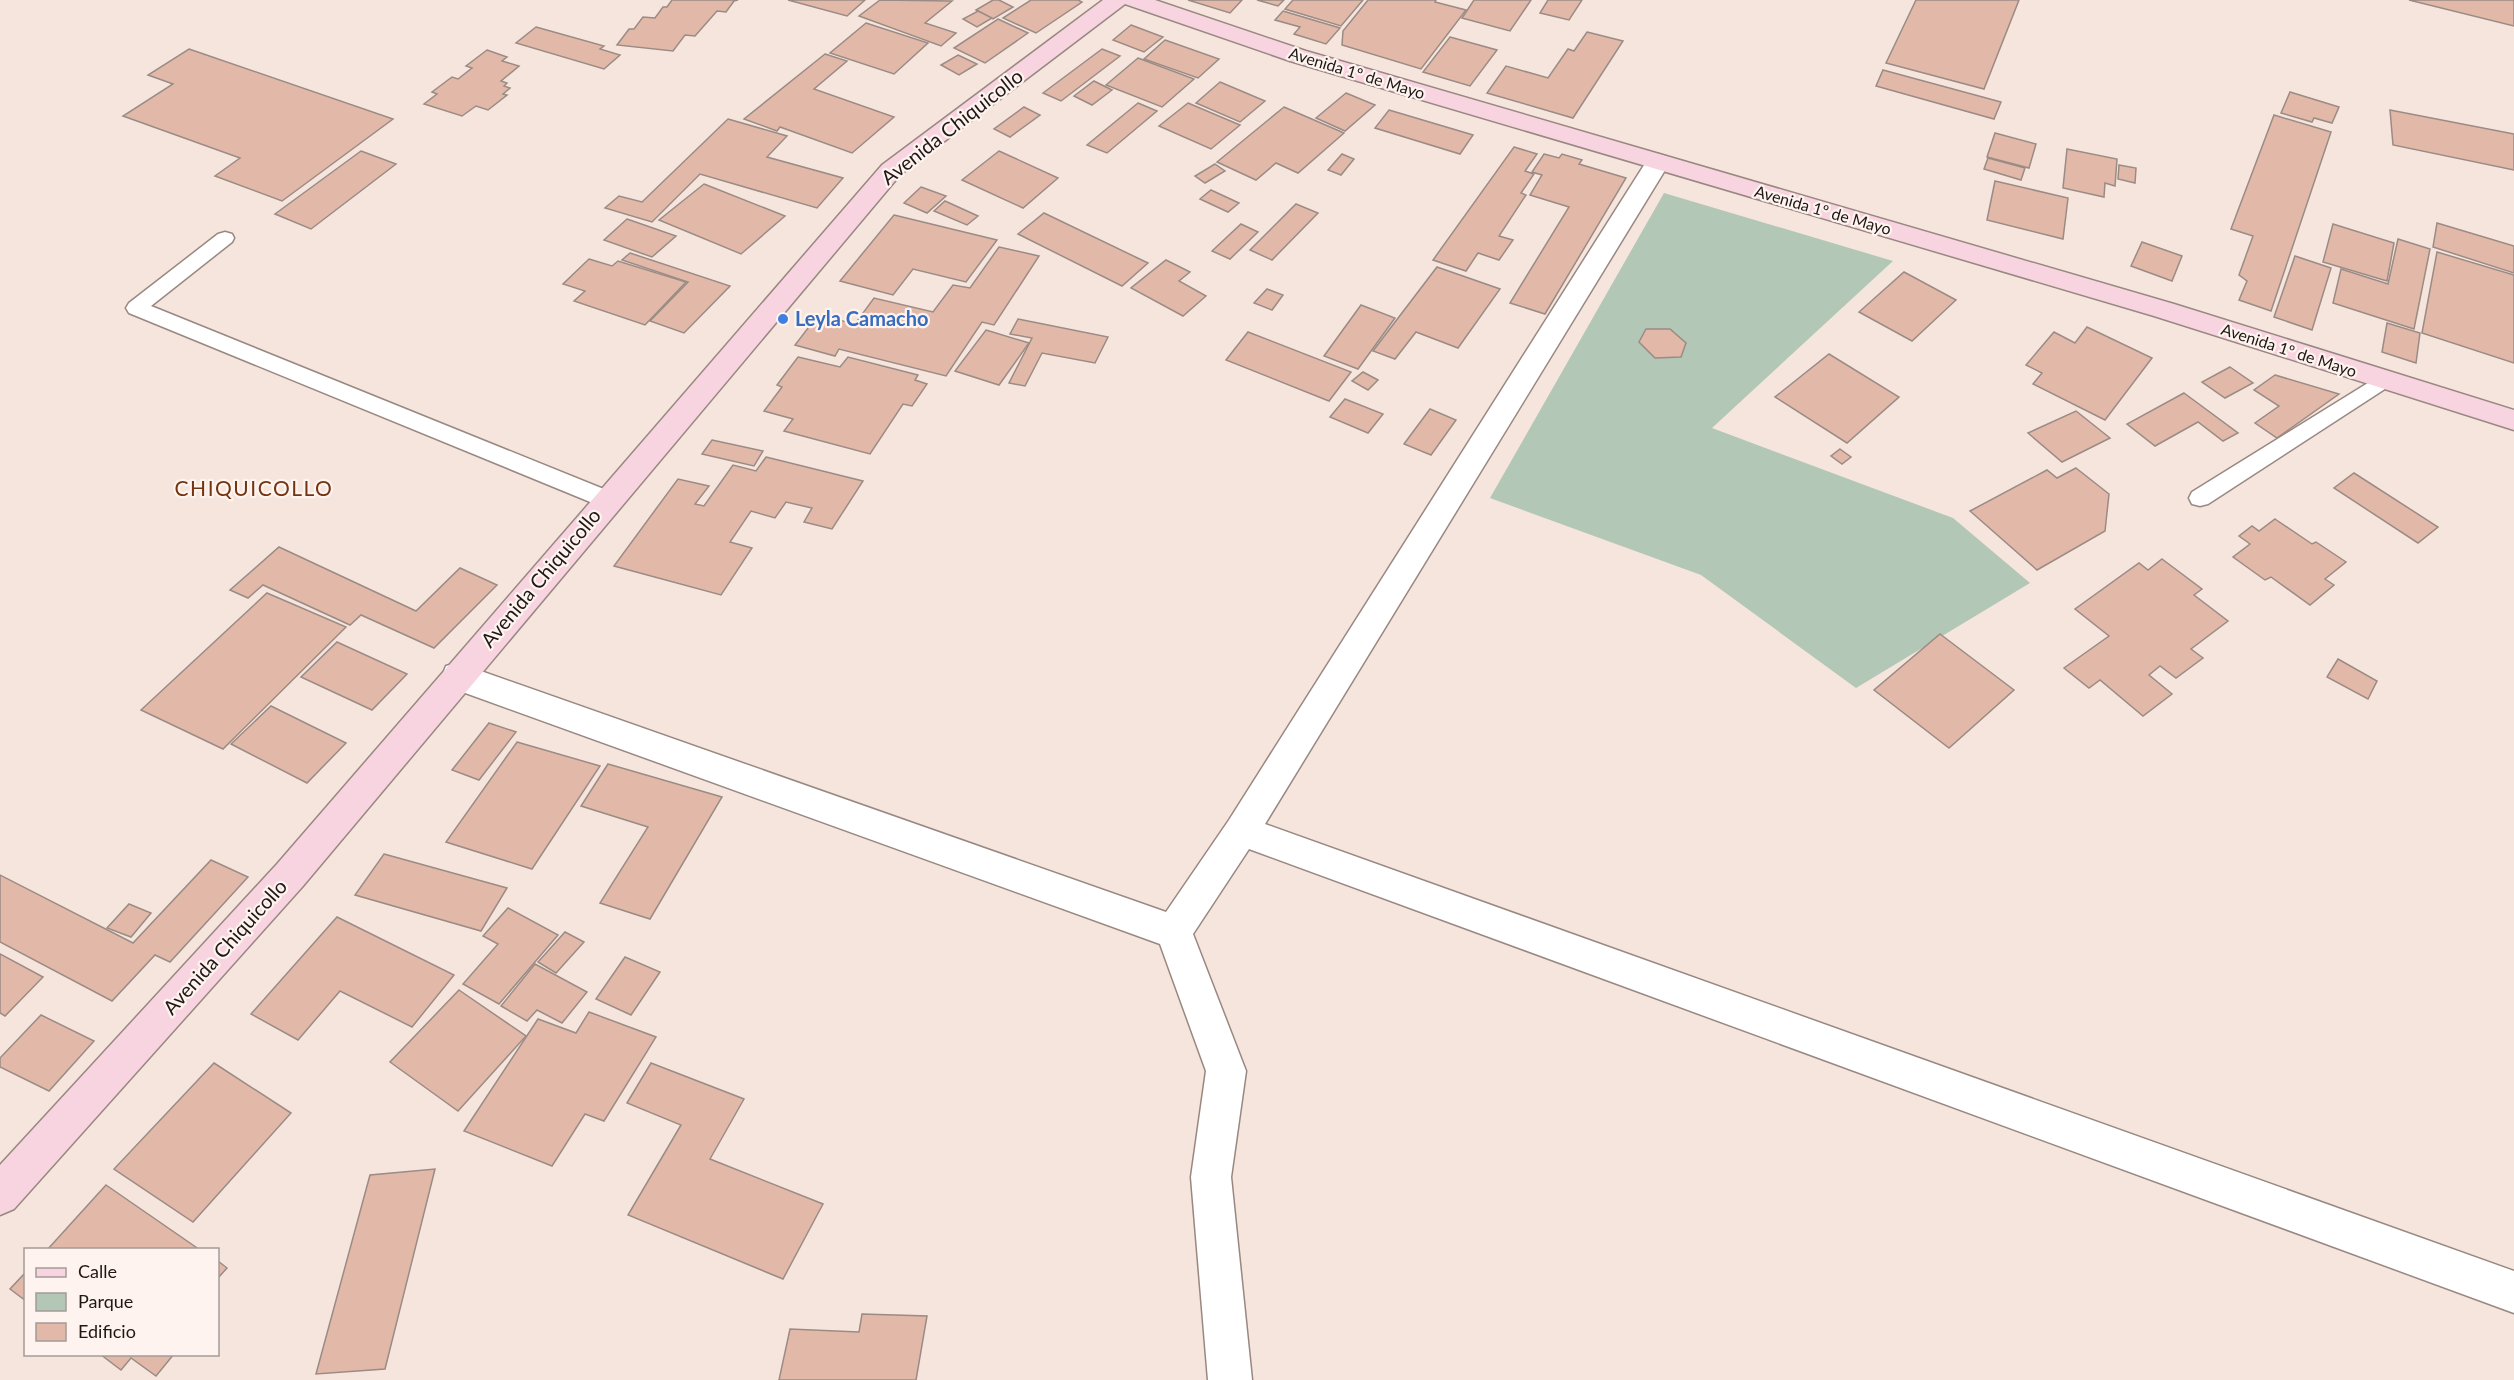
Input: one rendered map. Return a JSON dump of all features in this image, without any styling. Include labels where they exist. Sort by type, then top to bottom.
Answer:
[{"type":"main road","name":"Avenida Chiquicollo","points":[[0,1195],[290,875],[891,170],[1117,0]]},
{"type":"main road","name":"Avenida 1º de Mayo","points":[[1133,0],[1298,56],[2152,307],[2514,420]]},
{"type":"street","points":[[1174,932],[1241,831],[1658,162]]},
{"type":"street","points":[[458,676],[1174,932],[1226,1071],[1211,1177],[1230,1380]]},
{"type":"street","points":[[1241,831],[2514,1292]]},
{"type":"lane","points":[[225,238],[136,308],[608,500]]},
{"type":"lane","points":[[2200,498],[2384,380]]},
{"type":"green space","points":[[1664,193],[1893,261],[1712,428],[1953,518],[2030,583],[1856,688],[1701,575],[1490,498]]},
{"type":"building","points":[[672,0],[738,0],[734,1],[726,12],[717,11],[695,36],[685,35],[673,51],[617,45],[629,29],[634,29],[643,17],[655,18]]},
{"type":"building","points":[[788,0],[865,0],[847,16]]},
{"type":"building","points":[[880,0],[952,1],[925,23],[956,33],[941,46],[859,16]]},
{"type":"building","points":[[993,0],[999,0],[1013,7],[993,19],[976,10]]},
{"type":"building","points":[[1031,0],[1078,0],[1082,2],[1036,33],[1003,18]]},
{"type":"building","points":[[1188,0],[1242,0],[1230,13]]},
{"type":"building","points":[[1257,0],[1284,0],[1278,6]]},
{"type":"building","points":[[1293,0],[1363,0],[1341,26],[1285,9]]},
{"type":"building","points":[[1368,0],[1436,0],[1435,2],[1466,10],[1421,69],[1342,45],[1343,31]]},
{"type":"building","points":[[1474,0],[1531,0],[1510,31],[1462,18]]},
{"type":"building","points":[[1548,0],[1582,0],[1569,20],[1540,13]]},
{"type":"building","points":[[1916,0],[2019,0],[1984,89],[1886,63]]},
{"type":"building","points":[[2409,0],[2514,0],[2514,26]]},
{"type":"building","points":[[978,11],[992,18],[977,27],[963,19]]},
{"type":"building","points":[[1283,11],[1340,28],[1326,44],[1294,34],[1300,27],[1275,20]]},
{"type":"building","points":[[998,19],[1028,33],[985,63],[954,48]]},
{"type":"building","points":[[866,23],[928,43],[894,74],[830,53]]},
{"type":"building","points":[[1131,25],[1163,37],[1144,52],[1113,40]]},
{"type":"building","points":[[536,27],[604,46],[600,49],[620,55],[604,69],[516,43]]},
{"type":"building","points":[[1587,32],[1623,41],[1573,118],[1487,93],[1506,66],[1548,78],[1568,49],[1574,51]]},
{"type":"building","points":[[1450,37],[1497,50],[1470,86],[1423,72]]},
{"type":"building","points":[[1165,40],[1219,59],[1198,78],[1144,59]]},
{"type":"building","points":[[189,49],[393,119],[282,201],[215,176],[240,158],[123,116],[173,84],[148,75]]},
{"type":"building","points":[[1102,49],[1120,56],[1061,101],[1043,93]]},
{"type":"building","points":[[487,50],[507,57],[502,61],[519,66],[501,81],[507,83],[504,86],[510,88],[503,94],[507,95],[488,110],[476,106],[462,116],[424,104],[437,94],[432,92],[452,77],[458,79],[472,68],[466,66]]},
{"type":"building","points":[[825,54],[847,61],[814,89],[894,117],[852,153],[780,127],[777,131],[744,119]]},
{"type":"building","points":[[958,55],[977,64],[959,75],[941,65]]},
{"type":"building","points":[[1138,58],[1194,79],[1162,107],[1106,85]]},
{"type":"building","points":[[1883,70],[2001,102],[1994,119],[1876,86]]},
{"type":"building","points":[[1094,81],[1112,90],[1092,105],[1074,96]]},
{"type":"building","points":[[1220,82],[1265,101],[1240,122],[1196,103]]},
{"type":"building","points":[[2290,92],[2339,107],[2332,123],[2314,118],[2312,122],[2281,113]]},
{"type":"building","points":[[1346,93],[1375,105],[1345,131],[1316,118]]},
{"type":"building","points":[[1138,103],[1157,111],[1107,153],[1087,145]]},
{"type":"building","points":[[1188,103],[1240,125],[1211,149],[1159,126]]},
{"type":"building","points":[[1024,107],[1040,115],[1010,137],[994,129]]},
{"type":"building","points":[[1284,107],[1344,133],[1298,173],[1276,163],[1256,180],[1217,162]]},
{"type":"building","points":[[1389,110],[1473,135],[1460,154],[1375,128]]},
{"type":"building","points":[[2390,110],[2514,134],[2514,170],[2393,145]]},
{"type":"building","points":[[2274,115],[2331,132],[2271,311],[2239,300],[2247,281],[2239,275],[2253,236],[2231,229]]},
{"type":"building","points":[[728,119],[787,136],[767,157],[843,178],[817,208],[700,174],[652,222],[605,208],[619,196],[642,202]]},
{"type":"building","points":[[1995,133],[2036,144],[2029,168],[1987,157]]},
{"type":"building","points":[[1514,147],[1537,154],[1525,171],[1534,174],[1521,193],[1526,195],[1499,236],[1513,240],[1499,260],[1478,253],[1466,271],[1433,260]]},
{"type":"building","points":[[2067,149],[2117,159],[2115,186],[2105,183],[2104,197],[2063,188]]},
{"type":"building","points":[[361,151],[396,164],[311,229],[275,214]]},
{"type":"building","points":[[999,151],[1058,178],[1023,208],[962,180]]},
{"type":"building","points":[[1342,154],[1354,159],[1341,175],[1328,170]]},
{"type":"building","points":[[1544,154],[1559,158],[1562,154],[1582,160],[1579,164],[1626,178],[1545,314],[1510,303],[1569,207],[1530,195],[1542,175],[1532,172]]},
{"type":"building","points":[[1988,158],[2025,168],[2021,180],[1984,169]]},
{"type":"building","points":[[1215,164],[1225,171],[1205,183],[1195,176]]},
{"type":"building","points":[[2119,165],[2136,168],[2135,183],[2118,179]]},
{"type":"building","points":[[1995,181],[2068,198],[2063,239],[1987,220]]},
{"type":"building","points":[[704,184],[785,216],[741,254],[659,220]]},
{"type":"building","points":[[921,187],[946,196],[927,213],[904,203]]},
{"type":"building","points":[[1211,190],[1239,203],[1228,212],[1200,199]]},
{"type":"building","points":[[945,201],[978,216],[967,225],[934,211]]},
{"type":"building","points":[[1296,204],[1318,213],[1272,260],[1250,250]]},
{"type":"building","points":[[1044,213],[1148,263],[1122,286],[1018,234]]},
{"type":"building","points":[[894,215],[997,240],[966,282],[913,269],[893,295],[840,281]]},
{"type":"building","points":[[627,219],[676,236],[652,257],[604,240]]},
{"type":"building","points":[[2437,223],[2514,246],[2514,273],[2433,247]]},
{"type":"building","points":[[1241,224],[1258,232],[1230,259],[1212,251]]},
{"type":"building","points":[[2333,224],[2394,243],[2387,281],[2323,262]]},
{"type":"building","points":[[2398,239],[2430,249],[2414,329],[2333,303],[2341,269],[2388,284]]},
{"type":"building","points":[[2142,242],[2182,256],[2172,281],[2131,266]]},
{"type":"building","points":[[999,247],[1039,256],[994,325],[982,322],[946,376],[839,349],[835,356],[795,345],[818,315],[855,324],[874,298],[933,312],[953,285],[970,288]]},
{"type":"building","points":[[2437,252],[2514,275],[2514,363],[2422,333]]},
{"type":"building","points":[[630,253],[730,286],[684,333],[650,321],[688,282],[622,260]]},
{"type":"building","points":[[2295,256],[2331,268],[2312,330],[2274,317]]},
{"type":"building","points":[[589,259],[612,266],[618,261],[686,282],[645,325],[574,301],[585,291],[563,284]]},
{"type":"building","points":[[1166,260],[1190,272],[1179,281],[1206,296],[1183,316],[1131,288]]},
{"type":"building","points":[[1437,267],[1500,289],[1458,348],[1416,332],[1395,359],[1373,351]]},
{"type":"building","points":[[1904,272],[1956,300],[1912,341],[1859,312]]},
{"type":"building","points":[[1267,289],[1283,295],[1272,310],[1254,303]]},
{"type":"building","points":[[1361,305],[1395,318],[1358,369],[1324,356]]},
{"type":"building","points":[[1018,319],[1108,337],[1095,363],[1042,353],[1025,386],[1009,383],[1032,338],[1010,334]]},
{"type":"building","points":[[2387,323],[2420,333],[2416,363],[2382,352]]},
{"type":"building","points":[[2087,327],[2152,358],[2105,420],[2033,384],[2042,373],[2026,365],[2054,332],[2075,343]]},
{"type":"building","points":[[1646,329],[1670,329],[1686,343],[1681,357],[1655,358],[1639,342]]},
{"type":"building","points":[[986,330],[1029,343],[999,385],[955,371]]},
{"type":"building","points":[[1248,332],[1351,372],[1329,401],[1226,360]]},
{"type":"building","points":[[1829,354],[1899,397],[1847,443],[1775,397]]},
{"type":"building","points":[[798,357],[840,367],[848,357],[918,375],[915,380],[927,384],[912,406],[903,404],[870,454],[784,431],[793,419],[764,411],[782,387],[777,385]]},
{"type":"building","points":[[2230,367],[2253,383],[2225,398],[2202,382]]},
{"type":"building","points":[[1363,372],[1378,380],[1368,390],[1352,381]]},
{"type":"building","points":[[2275,375],[2339,394],[2277,438],[2255,423],[2279,406],[2254,390]]},
{"type":"building","points":[[2184,393],[2238,433],[2223,441],[2198,422],[2155,446],[2127,424]]},
{"type":"building","points":[[1345,399],[1383,414],[1368,433],[1330,417]]},
{"type":"building","points":[[1430,409],[1456,420],[1431,455],[1404,444]]},
{"type":"building","points":[[2076,411],[2110,438],[2062,462],[2028,433]]},
{"type":"building","points":[[712,440],[763,451],[754,466],[702,454]]},
{"type":"building","points":[[1840,449],[1851,457],[1842,464],[1831,456]]},
{"type":"building","points":[[766,457],[863,481],[832,529],[804,522],[812,508],[786,502],[775,518],[751,511],[730,542],[752,548],[721,595],[614,566],[678,479],[709,486],[695,504],[704,506],[733,465],[756,471]]},
{"type":"building","points":[[2076,468],[2109,494],[2105,531],[2037,570],[1970,511],[2047,470],[2057,478]]},
{"type":"building","points":[[2354,473],[2438,527],[2418,543],[2334,488]]},
{"type":"building","points":[[2275,519],[2312,544],[2316,542],[2346,562],[2325,579],[2334,585],[2310,605],[2271,577],[2265,580],[2233,557],[2250,544],[2239,536],[2252,526],[2259,531]]},
{"type":"building","points":[[279,547],[416,611],[460,568],[497,585],[434,648],[361,615],[350,625],[263,585],[248,598],[230,590]]},
{"type":"building","points":[[2162,559],[2202,589],[2194,595],[2228,621],[2191,649],[2203,658],[2176,678],[2160,666],[2149,675],[2172,694],[2143,716],[2100,680],[2089,688],[2064,668],[2109,636],[2075,609],[2139,563],[2148,570]]},
{"type":"building","points":[[267,593],[346,627],[223,749],[141,710]]},
{"type":"building","points":[[1940,634],[2014,690],[1949,748],[1874,690]]},
{"type":"building","points":[[337,642],[407,674],[372,710],[301,677]]},
{"type":"building","points":[[2338,659],[2377,681],[2368,699],[2327,677]]},
{"type":"building","points":[[271,706],[346,743],[307,783],[231,744]]},
{"type":"building","points":[[489,723],[516,732],[479,780],[452,770]]},
{"type":"building","points":[[517,742],[600,766],[532,869],[446,842]]},
{"type":"building","points":[[608,764],[722,797],[650,919],[600,903],[648,827],[581,806]]},
{"type":"building","points":[[384,854],[507,888],[481,931],[355,895]]},
{"type":"building","points":[[211,860],[248,877],[170,962],[155,955],[112,1001],[0,942],[0,875],[133,943]]},
{"type":"building","points":[[129,904],[151,913],[131,937],[107,928]]},
{"type":"building","points":[[508,908],[558,935],[499,1004],[463,984],[498,944],[483,936]]},
{"type":"building","points":[[337,917],[454,975],[412,1027],[340,991],[298,1040],[251,1014]]},
{"type":"building","points":[[565,932],[584,942],[556,973],[538,962]]},
{"type":"building","points":[[0,954],[43,977],[5,1016],[0,1013]]},
{"type":"building","points":[[625,957],[660,972],[631,1015],[596,999]]},
{"type":"building","points":[[535,964],[587,992],[562,1023],[537,1010],[527,1021],[501,1006]]},
{"type":"building","points":[[459,990],[526,1036],[458,1111],[390,1062]]},
{"type":"building","points":[[589,1012],[656,1037],[604,1121],[585,1114],[552,1166],[464,1131],[538,1019],[576,1033]]},
{"type":"building","points":[[41,1015],[94,1041],[49,1091],[0,1067],[0,1058]]},
{"type":"building","points":[[214,1063],[291,1113],[193,1222],[114,1169]]},
{"type":"building","points":[[651,1063],[744,1099],[710,1159],[823,1204],[783,1279],[628,1215],[681,1125],[627,1103]]},
{"type":"building","points":[[435,1169],[385,1369],[316,1374],[370,1175]]},
{"type":"building","points":[[106,1185],[197,1248],[49,1248]]},
{"type":"building","points":[[219,1262],[227,1268],[219,1277]]},
{"type":"building","points":[[24,1274],[24,1300],[10,1289]]},
{"type":"building","points":[[862,1314],[927,1316],[916,1380],[779,1380],[790,1329],[859,1332]]},
{"type":"building","points":[[103,1356],[172,1356],[156,1376],[131,1358],[121,1370]]},
{"type":"place","name":"Leyla Camacho","points":[[783,319]]},
{"type":"district","name":"CHIQUICOLLO","points":[[254,489]]}]
